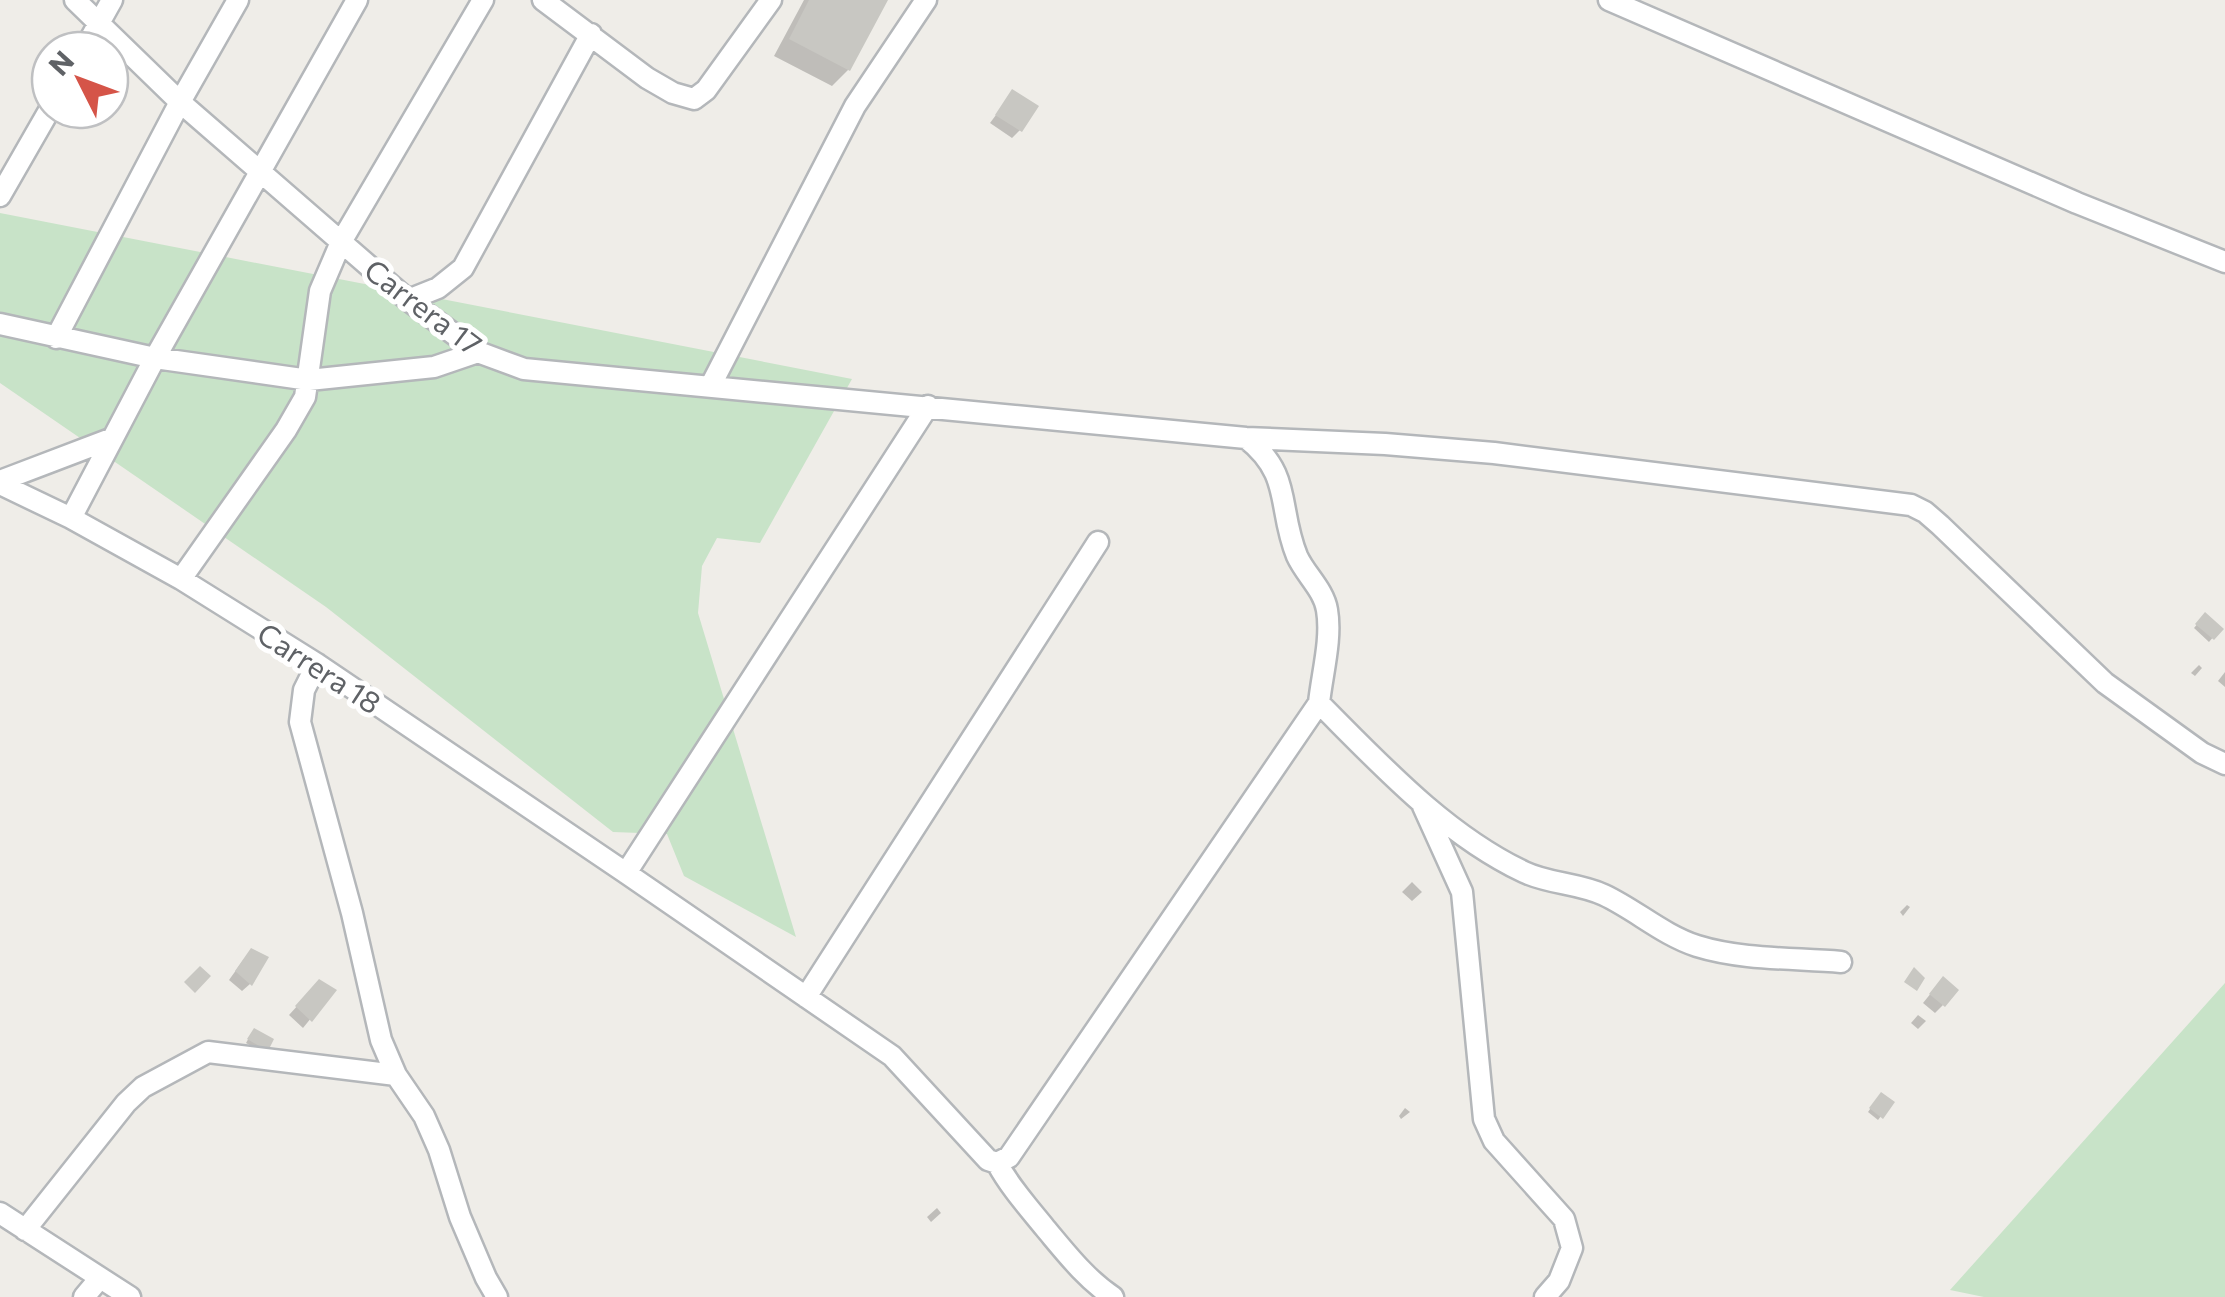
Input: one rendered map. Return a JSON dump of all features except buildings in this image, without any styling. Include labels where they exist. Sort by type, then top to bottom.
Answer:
[{"type":"street","name":"Carrera 17","points":[[75,0],[180,102],[408,300],[478,352],[524,369],[1246,438],[1494,452],[1911,504],[1940,525],[2105,683],[2202,753],[2225,764]]},
{"type":"street","points":[[95,30],[112,0]]},
{"type":"street","points":[[56,338],[238,0]]},
{"type":"street","points":[[72,518],[155,358],[357,0]]},
{"type":"street","points":[[181,580],[305,397],[320,291],[341,242],[483,0]]},
{"type":"street","points":[[543,0],[647,78],[694,99],[706,90],[772,0]]},
{"type":"street","points":[[711,385],[855,106],[926,0]]},
{"type":"street","points":[[1609,0],[2077,203],[2225,262]]},
{"type":"street","points":[[408,300],[438,288],[463,268],[591,34]]},
{"type":"street","points":[[0,196],[38,130]]},
{"type":"street","points":[[0,324],[155,358],[308,380],[434,367],[478,352]]},
{"type":"street","points":[[626,873],[928,406]]},
{"type":"street","points":[[0,482],[113,438]]},
{"type":"street","points":[[997,1163],[1010,1157],[1319,704],[1328,611],[1295,552],[1280,480],[1268,458],[1246,438]]},
{"type":"street","name":"Carrera 18","points":[[0,482],[181,580],[317,664],[892,1056],[988,1160],[997,1163],[1007,1182],[1073,1262],[1113,1297]]},
{"type":"street","points":[[806,997],[1098,542]]},
{"type":"street","points":[[317,664],[304,690],[300,722],[382,1040],[396,1075],[432,1133],[460,1217],[496,1297]]},
{"type":"street","points":[[1319,704],[1422,804],[1523,872],[1600,893],[1698,946],[1739,954],[1841,962]]},
{"type":"street","points":[[1422,804],[1462,892],[1484,1120],[1494,1141],[1564,1219],[1572,1248],[1559,1281],[1545,1297]]},
{"type":"street","points":[[25,1230],[126,1102],[143,1086],[208,1052],[396,1075]]},
{"type":"street","points":[[0,1213],[130,1297]]},
{"type":"street","points":[[84,1297],[100,1278]]},
{"type":"green space","points":[[0,213],[852,379],[760,543],[717,538],[702,566],[698,613],[796,937],[684,876],[667,834],[613,832],[326,607],[0,383]]},
{"type":"green space","points":[[2225,983],[2225,1297],[1984,1297],[1950,1290]]}]
